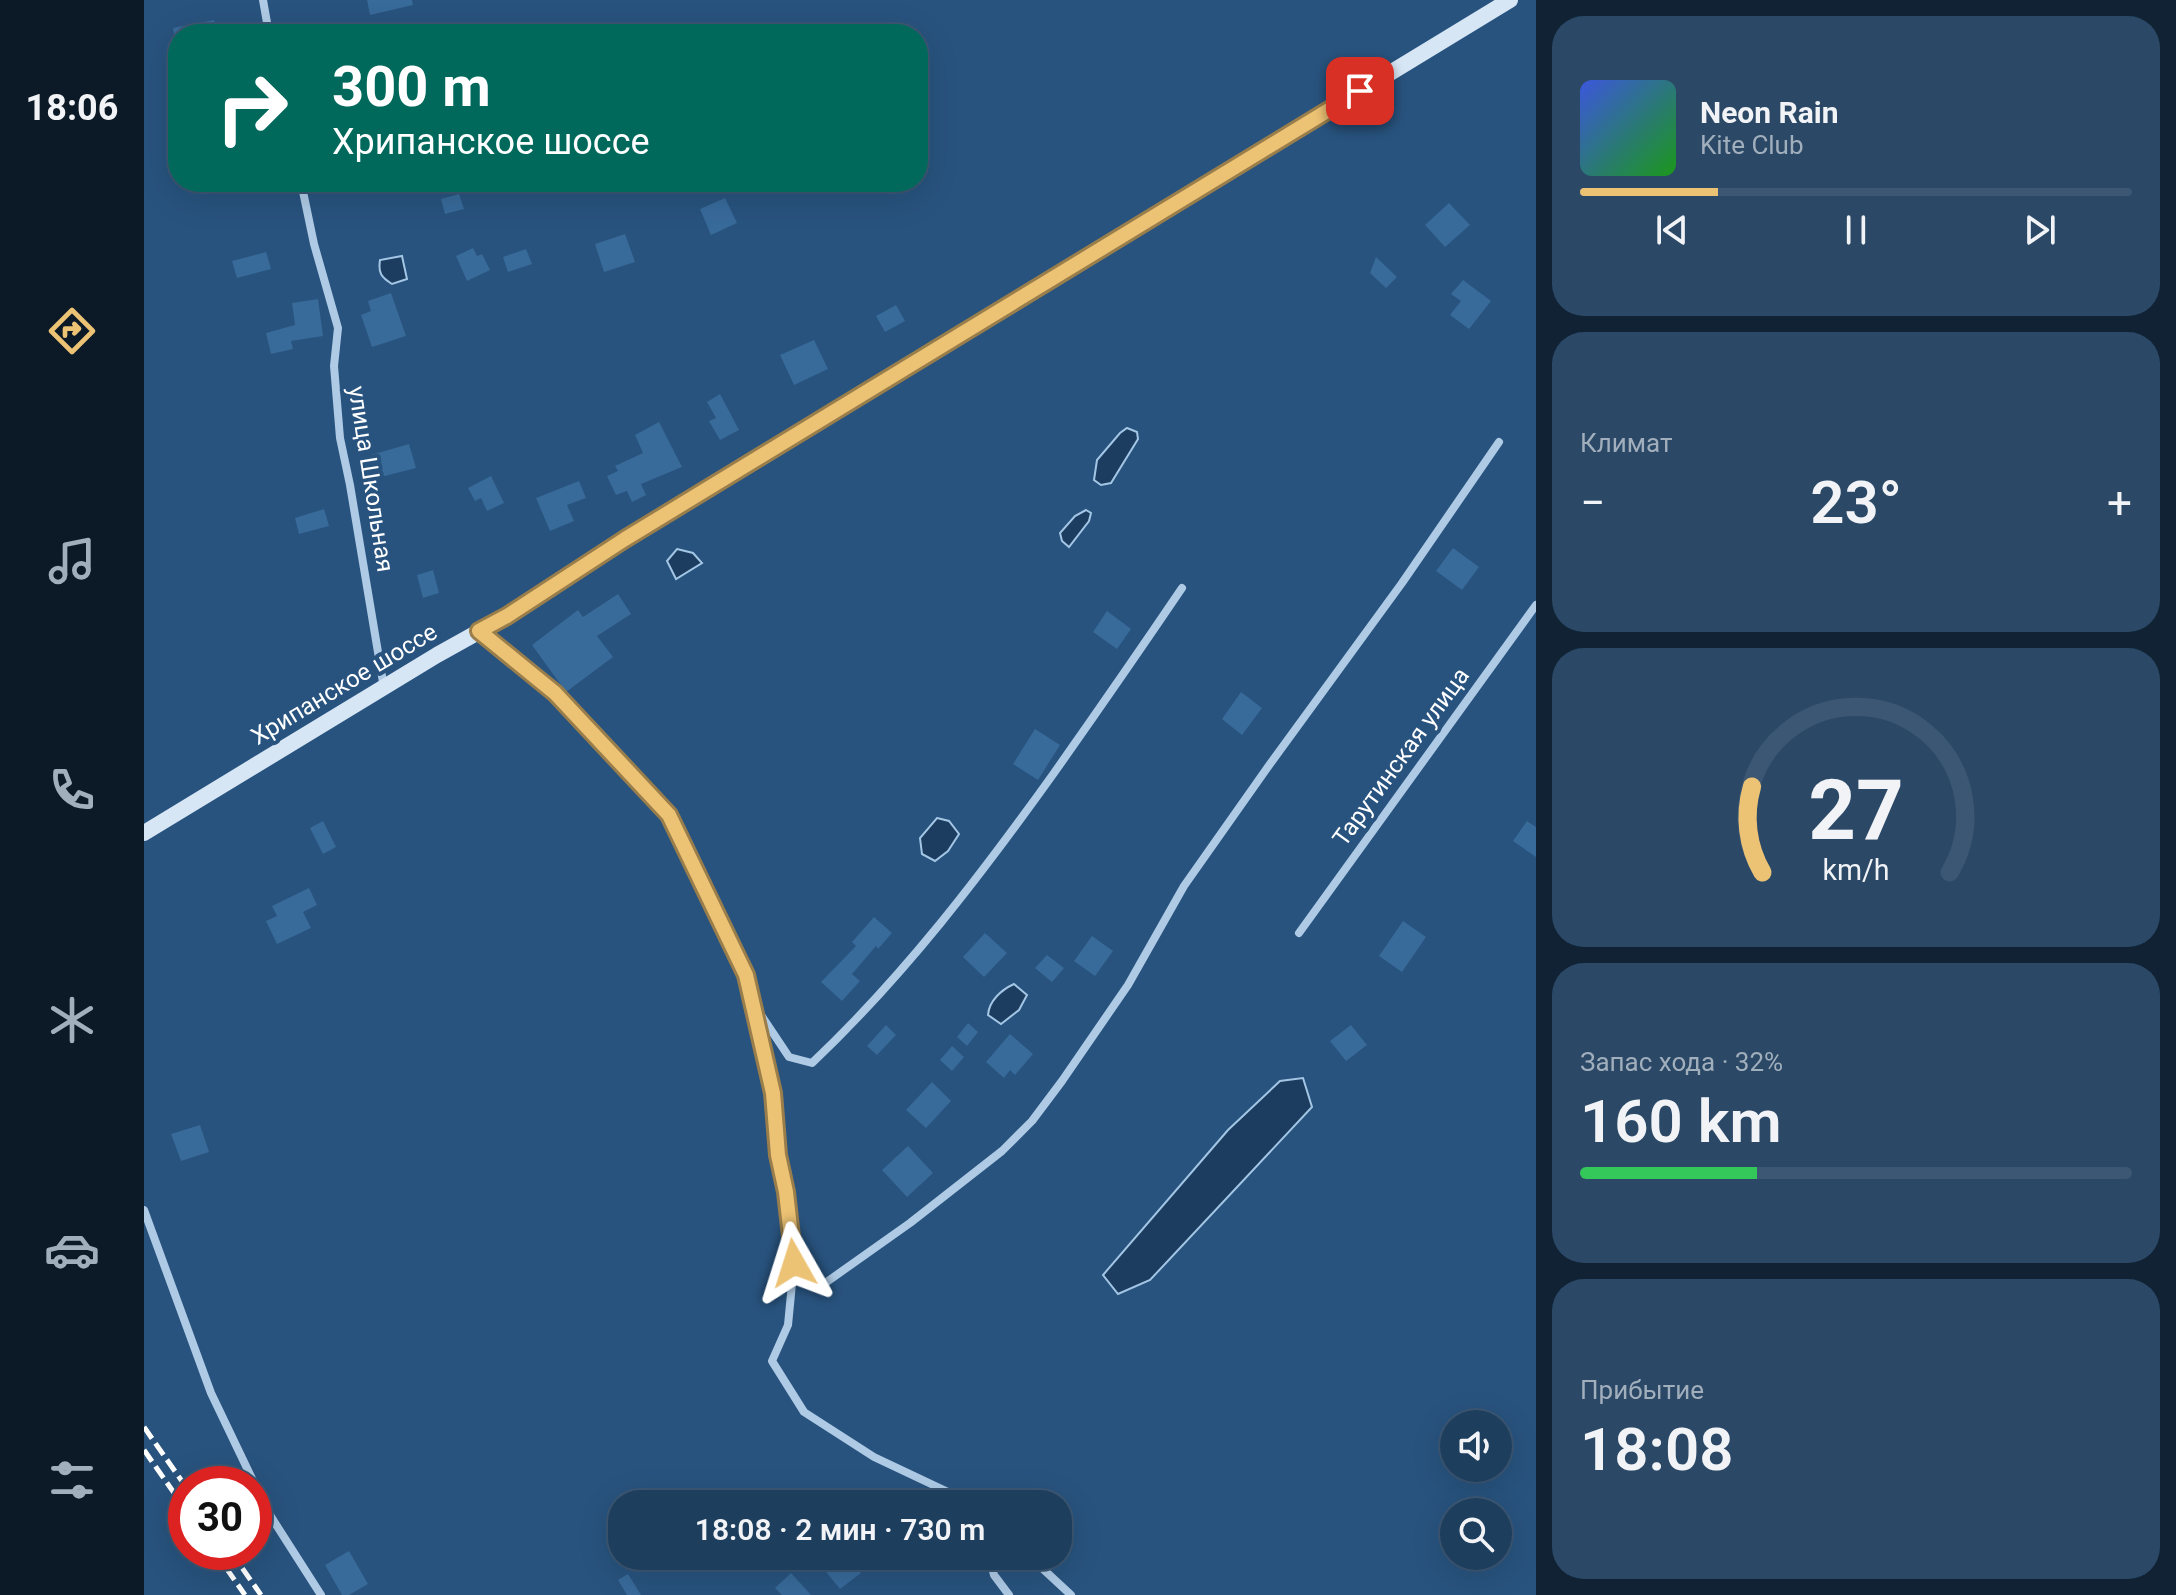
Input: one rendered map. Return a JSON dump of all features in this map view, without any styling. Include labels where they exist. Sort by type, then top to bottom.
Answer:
[{"type":"main road","name":"Хрипанское шоссе","points":[[144,833],[507,616],[638,531],[1510,0]]},
{"type":"street","points":[[263,0],[267,24]]},
{"type":"street","name":"улица Школьная","points":[[303,192],[338,328],[334,366],[340,438],[384,689]]},
{"type":"street","points":[[794,1263],[821,1286],[910,1223],[1002,1151],[1032,1121],[1128,985],[1184,886],[1402,583],[1499,442]]},
{"type":"street","points":[[752,1002],[789,1057],[812,1063],[841,1036],[932,933],[1008,837],[1182,588]]},
{"type":"street","name":"Тарутинская улица","points":[[1299,933],[1536,605]]},
{"type":"street","points":[[479,631],[555,693],[669,815],[746,975],[773,1093],[778,1155],[786,1192],[794,1263],[788,1325],[772,1361],[804,1412],[874,1457],[944,1490]]},
{"type":"street","points":[[144,1210],[211,1393],[268,1512],[321,1595]]},
{"type":"street","points":[[993,1570],[1009,1595]]},
{"type":"street","points":[[1044,1570],[1071,1595]]},
{"type":"water","points":[[402,256],[407,279],[392,284],[381,274],[380,260]]},
{"type":"water","points":[[1127,428],[1137,432],[1138,439],[1111,483],[1101,485],[1094,480],[1097,460]]},
{"type":"water","points":[[1086,510],[1091,513],[1089,521],[1069,547],[1062,541],[1060,533],[1075,516]]},
{"type":"water","points":[[677,549],[693,553],[702,563],[676,579],[667,561]]},
{"type":"water","points":[[937,818],[949,821],[959,834],[948,851],[935,861],[922,854],[920,838]]},
{"type":"water","points":[[1014,984],[1027,995],[1019,1010],[1001,1024],[988,1015],[989,1010],[996,996]]},
{"type":"water","points":[[1303,1078],[1312,1107],[1150,1280],[1118,1294],[1103,1275],[1228,1130],[1280,1081]]},
{"type":"building","points":[[367,0],[412,0],[413,5],[370,15]]},
{"type":"building","points":[[214,20],[215,24],[194,24]]},
{"type":"building","points":[[459,194],[464,209],[445,214],[441,199]]},
{"type":"building","points":[[725,198],[737,223],[711,235],[700,209]]},
{"type":"building","points":[[1449,203],[1470,225],[1445,247],[1425,225]]},
{"type":"building","points":[[625,234],[635,262],[604,272],[595,244]]},
{"type":"building","points":[[473,248],[477,256],[482,254],[490,270],[467,281],[456,256]]},
{"type":"building","points":[[526,249],[532,264],[508,272],[503,257]]},
{"type":"building","points":[[266,252],[271,269],[237,278],[232,261]]},
{"type":"building","points":[[1376,257],[1397,277],[1386,288],[1370,273]]},
{"type":"building","points":[[1463,280],[1491,301],[1469,329],[1450,315],[1461,301],[1451,294]]},
{"type":"building","points":[[391,293],[406,336],[372,347],[361,315],[371,311],[368,301]]},
{"type":"building","points":[[318,299],[323,336],[291,341],[293,349],[271,354],[266,333],[295,325],[292,303]]},
{"type":"building","points":[[896,305],[905,321],[885,332],[876,316]]},
{"type":"building","points":[[814,340],[828,369],[794,385],[780,355]]},
{"type":"building","points":[[720,394],[739,430],[720,440],[709,421],[716,418],[707,402]]},
{"type":"building","points":[[659,422],[682,467],[641,484],[646,495],[632,502],[627,491],[616,495],[607,476],[618,471],[615,466],[643,453],[635,435]]},
{"type":"building","points":[[409,444],[416,468],[377,478],[371,455]]},
{"type":"building","points":[[491,476],[504,503],[487,511],[481,498],[475,501],[468,488]]},
{"type":"building","points":[[579,481],[586,498],[567,505],[574,521],[550,531],[536,498]]},
{"type":"building","points":[[324,509],[329,526],[299,534],[295,518]]},
{"type":"building","points":[[1453,548],[1479,567],[1462,590],[1436,571]]},
{"type":"building","points":[[433,570],[439,593],[423,598],[417,575]]},
{"type":"building","points":[[618,594],[631,614],[597,636],[613,657],[566,692],[532,645],[578,610],[583,617]]},
{"type":"building","points":[[1107,611],[1131,629],[1117,649],[1093,632]]},
{"type":"building","points":[[1241,692],[1262,708],[1242,735],[1222,719]]},
{"type":"building","points":[[1035,729],[1060,745],[1038,780],[1013,764]]},
{"type":"building","points":[[323,821],[336,847],[323,854],[310,828]]},
{"type":"building","points":[[1527,821],[1536,827],[1536,857],[1513,841]]},
{"type":"building","points":[[309,888],[317,905],[303,912],[311,928],[277,944],[266,921],[277,916],[272,906]]},
{"type":"building","points":[[874,917],[892,933],[852,974],[860,981],[842,1001],[821,982],[856,946],[852,942]]},
{"type":"building","points":[[1403,921],[1426,937],[1402,972],[1379,956]]},
{"type":"building","points":[[985,933],[1007,953],[984,977],[963,957]]},
{"type":"building","points":[[1092,936],[1113,951],[1095,976],[1074,961]]},
{"type":"building","points":[[1047,955],[1064,968],[1052,982],[1035,968]]},
{"type":"building","points":[[968,1023],[978,1032],[967,1046],[957,1037]]},
{"type":"building","points":[[886,1025],[896,1035],[877,1055],[867,1046]]},
{"type":"building","points":[[1351,1025],[1367,1045],[1346,1061],[1330,1041]]},
{"type":"building","points":[[1010,1034],[1033,1054],[1015,1075],[1010,1070],[1004,1078],[986,1062]]},
{"type":"building","points":[[952,1046],[964,1057],[952,1071],[940,1060]]},
{"type":"building","points":[[932,1082],[951,1101],[926,1128],[906,1110]]},
{"type":"building","points":[[200,1125],[209,1152],[181,1161],[171,1134]]},
{"type":"building","points":[[908,1146],[933,1173],[907,1197],[882,1170]]},
{"type":"building","points":[[349,1551],[368,1584],[349,1595],[342,1595],[325,1565]]},
{"type":"building","points":[[825,1570],[859,1570],[861,1573],[840,1589]]},
{"type":"building","points":[[791,1573],[811,1595],[782,1595],[775,1588]]},
{"type":"building","points":[[628,1574],[641,1595],[627,1595],[618,1580]]},
{"type":"railway","points":[[144,1427],[171,1466]]},
{"type":"railway","points":[[144,1450],[168,1484]]},
{"type":"railway","points":[[228,1570],[245,1595]]},
{"type":"railway","points":[[244,1570],[261,1595]]},
{"type":"route","points":[[794,1263],[786,1192],[778,1155],[773,1093],[746,975],[669,815],[555,693],[479,631],[1360,91]]}]
